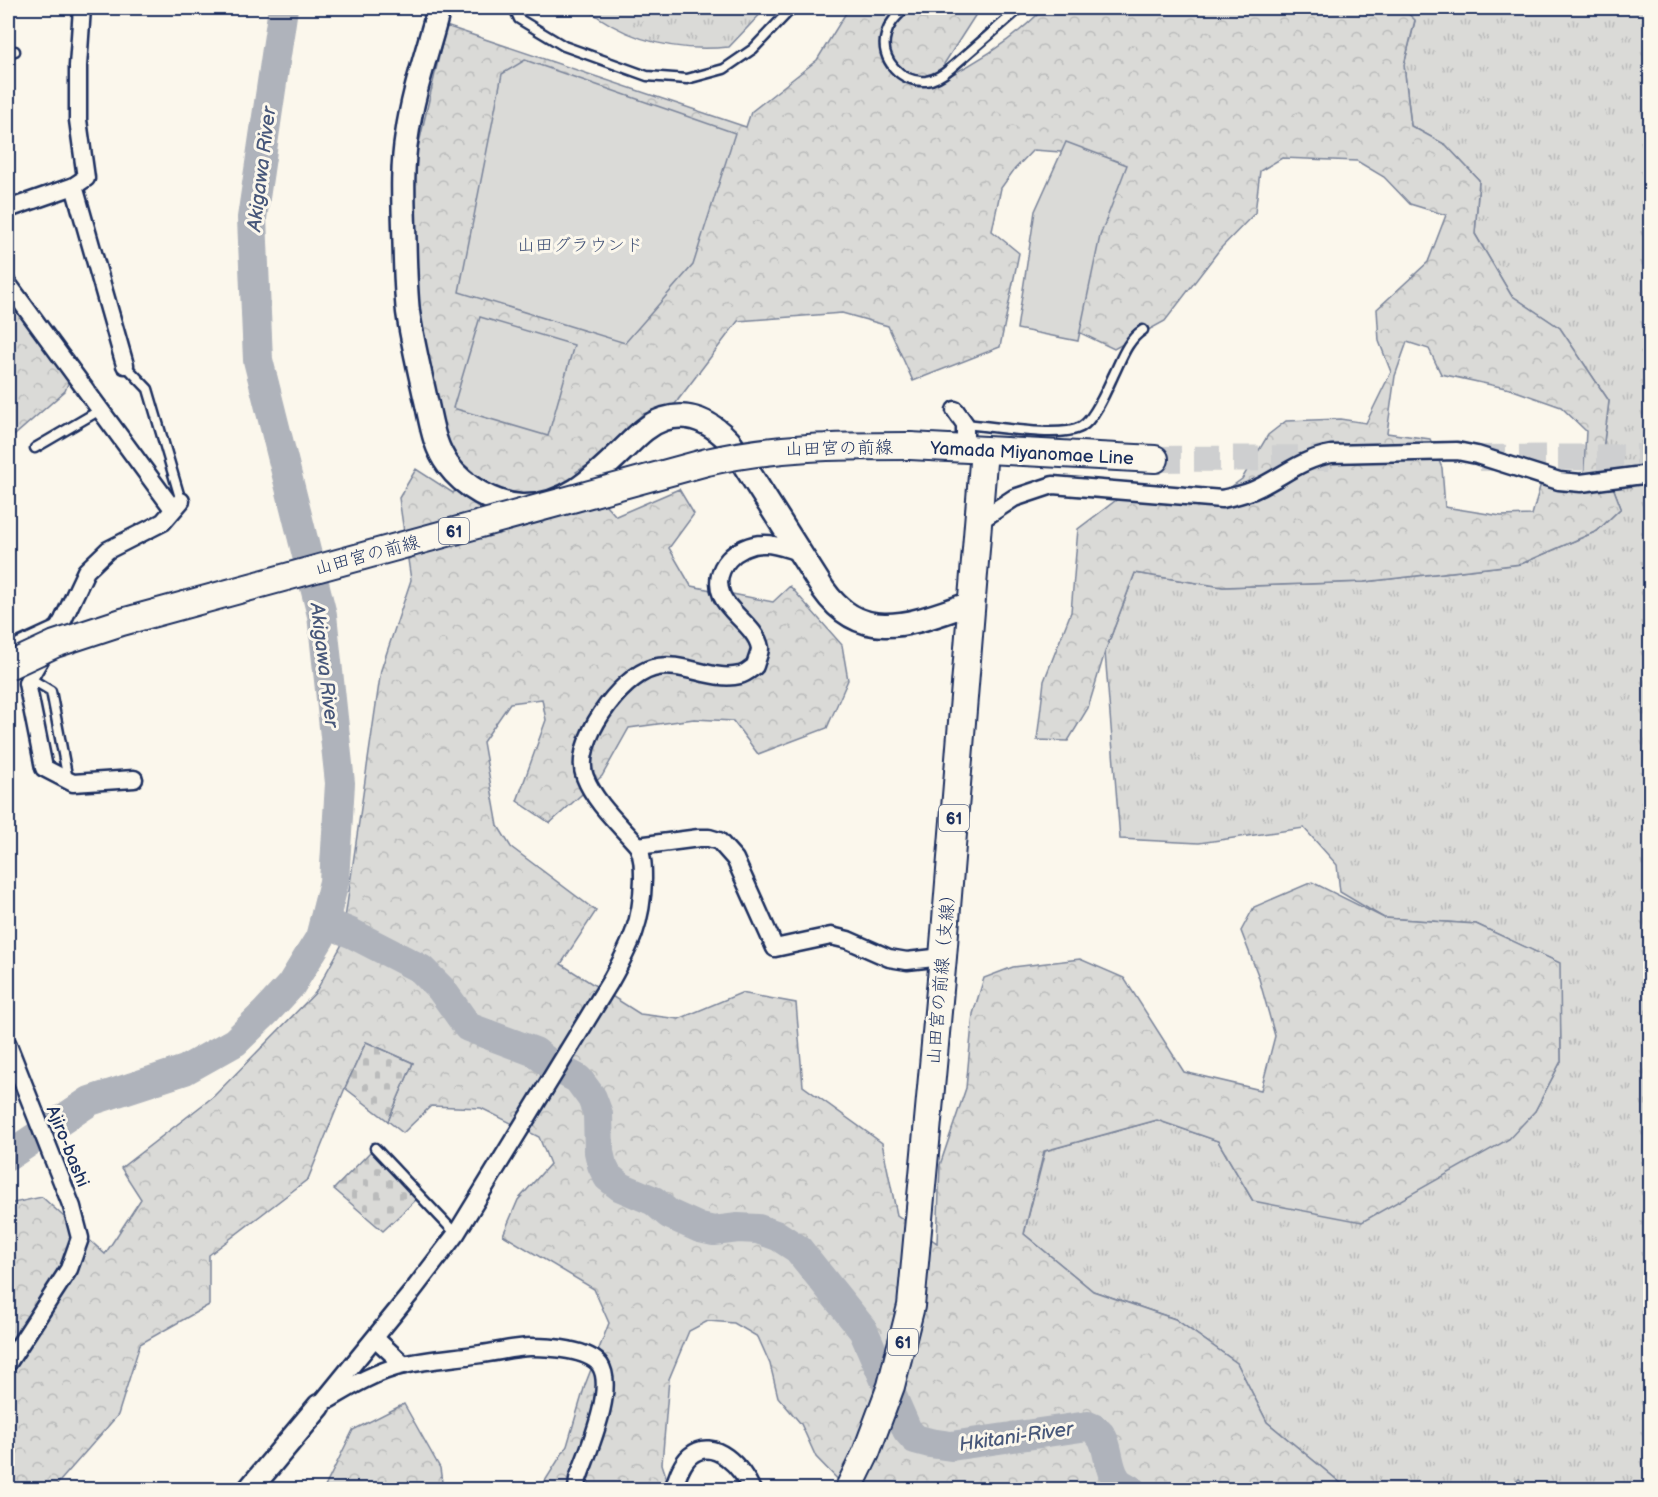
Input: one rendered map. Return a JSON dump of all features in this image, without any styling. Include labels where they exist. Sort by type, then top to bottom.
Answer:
[{"type":"main road","name":"Yamada Miyanomae Line","points":[[910,447],[972,441],[1155,459]]},
{"type":"main road","name":"山田宮の前線（支線）","points":[[848,1490],[881,1417],[903,1343],[915,1274],[979,521],[972,441]]},
{"type":"main road","name":"山田宮の前線","points":[[8,666],[55,644],[122,622],[706,462],[796,447],[910,447]]},
{"type":"street","points":[[8,209],[74,186],[86,178],[78,120],[78,66],[82,8]]},
{"type":"street","points":[[439,8],[406,135],[403,190],[409,317],[433,431],[447,464],[469,485],[488,496],[521,506],[543,504],[578,490],[596,477],[650,426],[666,418],[692,417],[714,427],[729,441],[834,604],[847,615],[867,624],[894,626],[972,603]]},
{"type":"street","points":[[74,186],[125,365]]},
{"type":"street","points":[[8,284],[100,410],[177,505],[163,522],[108,550],[86,571],[63,620],[27,683],[44,768],[73,783],[134,779]]},
{"type":"street","points":[[955,410],[972,441]]},
{"type":"street","points":[[979,521],[1014,498],[1053,486],[1222,499],[1258,488],[1315,457],[1331,454],[1457,452],[1477,455],[1558,481],[1581,483],[1650,474]]},
{"type":"street","points":[[249,1490],[375,1338],[456,1234],[598,1000],[625,954],[637,928],[642,902],[642,855],[638,846],[595,795],[582,768],[583,755],[605,707],[621,687],[653,668],[681,667],[719,676],[741,675],[755,666],[760,648],[752,633],[722,597],[720,584],[723,566],[733,554],[742,548],[764,543],[799,552]]},
{"type":"street","points":[[8,652],[56,630]]},
{"type":"street","points":[[638,846],[699,838],[709,838],[719,842],[735,859],[775,948],[831,936],[848,940],[889,958],[907,961],[943,957]]},
{"type":"street","name":"Ajiro-bashi","points":[[8,1045],[72,1208],[80,1238],[69,1269],[8,1363]]},
{"type":"street","points":[[375,1338],[404,1365]]},
{"type":"street","points":[[319,1406],[362,1380],[404,1365],[529,1347],[579,1352],[592,1357],[600,1365],[604,1376],[604,1390],[602,1407],[578,1479],[577,1490]]},
{"type":"street","points":[[673,1490],[684,1463],[691,1455],[701,1450],[712,1450],[736,1466],[744,1473],[752,1490]]},
{"type":"lane","points":[[514,8],[519,19],[564,46],[647,76],[687,80],[724,69],[753,49],[792,8]]},
{"type":"lane","points":[[905,8],[891,22],[886,35],[887,58],[901,74],[912,79],[926,81],[940,76],[951,68],[1020,8]]},
{"type":"lane","points":[[972,441],[1061,433],[1082,426],[1106,391],[1133,336],[1143,330]]},
{"type":"lane","points":[[125,365],[148,388],[177,505]]},
{"type":"lane","points":[[35,448],[100,410]]},
{"type":"lane","points":[[375,1148],[456,1234]]},
{"type":"green space","points":[[586,8],[766,8],[729,47],[690,48],[653,42],[636,36],[618,29]]},
{"type":"green space","name":"山田グラウンド","points":[[849,8],[980,8],[944,64],[947,77],[999,47],[1044,8],[1402,8],[1415,20],[1404,65],[1411,126],[1446,145],[1479,180],[1475,234],[1511,295],[1560,328],[1609,401],[1602,458],[1621,508],[1597,531],[1521,564],[1364,582],[1223,587],[1135,573],[1105,652],[1088,708],[1068,741],[1037,740],[1044,681],[1071,612],[1078,529],[1119,498],[1224,492],[1242,479],[1268,435],[1286,421],[1340,419],[1366,423],[1391,372],[1379,341],[1377,309],[1428,262],[1446,215],[1410,204],[1384,177],[1357,161],[1282,158],[1260,171],[1255,213],[1220,249],[1165,321],[1114,349],[1068,327],[1075,153],[1033,150],[1001,188],[992,231],[1019,253],[1000,347],[913,381],[888,326],[842,313],[738,321],[675,404],[643,414],[588,465],[576,472],[616,516],[679,489],[694,514],[669,548],[691,586],[773,602],[790,586],[842,645],[848,680],[827,728],[758,754],[733,721],[694,719],[629,728],[602,776],[550,823],[517,801],[546,720],[542,699],[510,703],[483,742],[498,826],[511,847],[596,911],[561,964],[640,1014],[679,1019],[741,993],[796,1003],[803,1086],[882,1143],[897,1215],[937,1243],[940,1165],[966,1088],[973,1014],[984,978],[1013,967],[1080,959],[1124,978],[1184,1072],[1261,1090],[1275,1036],[1258,975],[1241,931],[1254,907],[1312,882],[1384,918],[1476,924],[1560,963],[1561,1061],[1535,1111],[1509,1139],[1362,1222],[1253,1201],[1218,1141],[1157,1120],[1044,1151],[1024,1234],[1093,1291],[1175,1319],[1237,1363],[1267,1422],[1348,1489],[1093,1490],[1086,1485],[1084,1490],[847,1489],[816,1457],[801,1424],[778,1397],[770,1364],[758,1337],[734,1323],[708,1321],[689,1331],[669,1379],[662,1464],[670,1489],[540,1489],[567,1446],[585,1385],[609,1323],[594,1289],[503,1235],[518,1200],[550,1164],[539,1137],[481,1108],[431,1106],[403,1133],[388,1121],[413,1063],[366,1042],[308,1179],[209,1255],[209,1305],[140,1344],[118,1415],[53,1489],[8,1490],[8,1204],[42,1197],[105,1254],[141,1199],[121,1168],[214,1096],[315,993],[341,946],[381,670],[411,580],[399,498],[416,469],[453,493],[473,472],[460,461],[449,442],[439,410],[424,351],[416,283],[411,178],[446,26],[746,127],[751,112],[817,60]],"holes":[[[1407,342],[1429,349],[1441,374],[1510,389],[1561,407],[1586,431],[1583,486],[1541,483],[1532,515],[1501,516],[1445,507],[1442,468],[1430,439],[1387,433],[1395,376]]]},
{"type":"green space","points":[[1402,8],[1650,8],[1650,1489],[1531,1489],[1519,1479],[1508,1489],[1348,1489],[1267,1422],[1237,1363],[1175,1319],[1093,1291],[1024,1234],[1045,1151],[1157,1120],[1218,1141],[1253,1201],[1535,1111],[1561,1061],[1559,963],[1476,924],[1384,918],[1340,892],[1337,865],[1304,828],[1199,843],[1120,839],[1105,652],[1135,573],[1223,587],[1364,582],[1521,564],[1597,531],[1621,508],[1602,458],[1609,401],[1560,328],[1511,295],[1475,234],[1479,180],[1446,145],[1411,126],[1404,65],[1415,21]]},
{"type":"green space","name":"山田グラウンド","points":[[525,60],[735,133],[693,265],[625,343],[459,292],[502,74]]},
{"type":"green space","points":[[1066,142],[1127,165],[1100,236],[1078,341],[1017,329],[1035,211]]},
{"type":"green space","points":[[8,295],[71,376],[65,391],[8,441]]},
{"type":"green space","points":[[480,317],[574,345],[548,436],[453,408]]},
{"type":"green space","points":[[366,1042],[413,1063],[388,1121],[345,1088]]},
{"type":"green space","points":[[372,1150],[418,1198],[383,1231],[334,1189]]},
{"type":"green space","points":[[404,1404],[440,1468],[443,1489],[324,1489],[353,1430]]},
{"type":"waterway","name":"Akigawa River","points":[[8,1156],[90,1101],[185,1070],[235,1042],[291,985],[320,938],[334,882],[340,783],[322,615],[258,360],[252,218],[283,8]]},
{"type":"waterway","name":"Hkitani-River","points":[[324,922],[351,933],[421,969],[441,989],[468,1027],[535,1052],[550,1064],[578,1079],[592,1098],[598,1114],[599,1152],[602,1165],[608,1177],[621,1187],[654,1201],[669,1214],[700,1228],[714,1231],[738,1228],[758,1229],[778,1236],[798,1249],[863,1330],[907,1430],[915,1439],[951,1446],[1088,1426],[1101,1435],[1116,1479],[1131,1490]]},
{"type":"tunnel","points":[[1480,458],[1650,457]]},
{"type":"tunnel","points":[[1155,459],[1329,458]]}]
